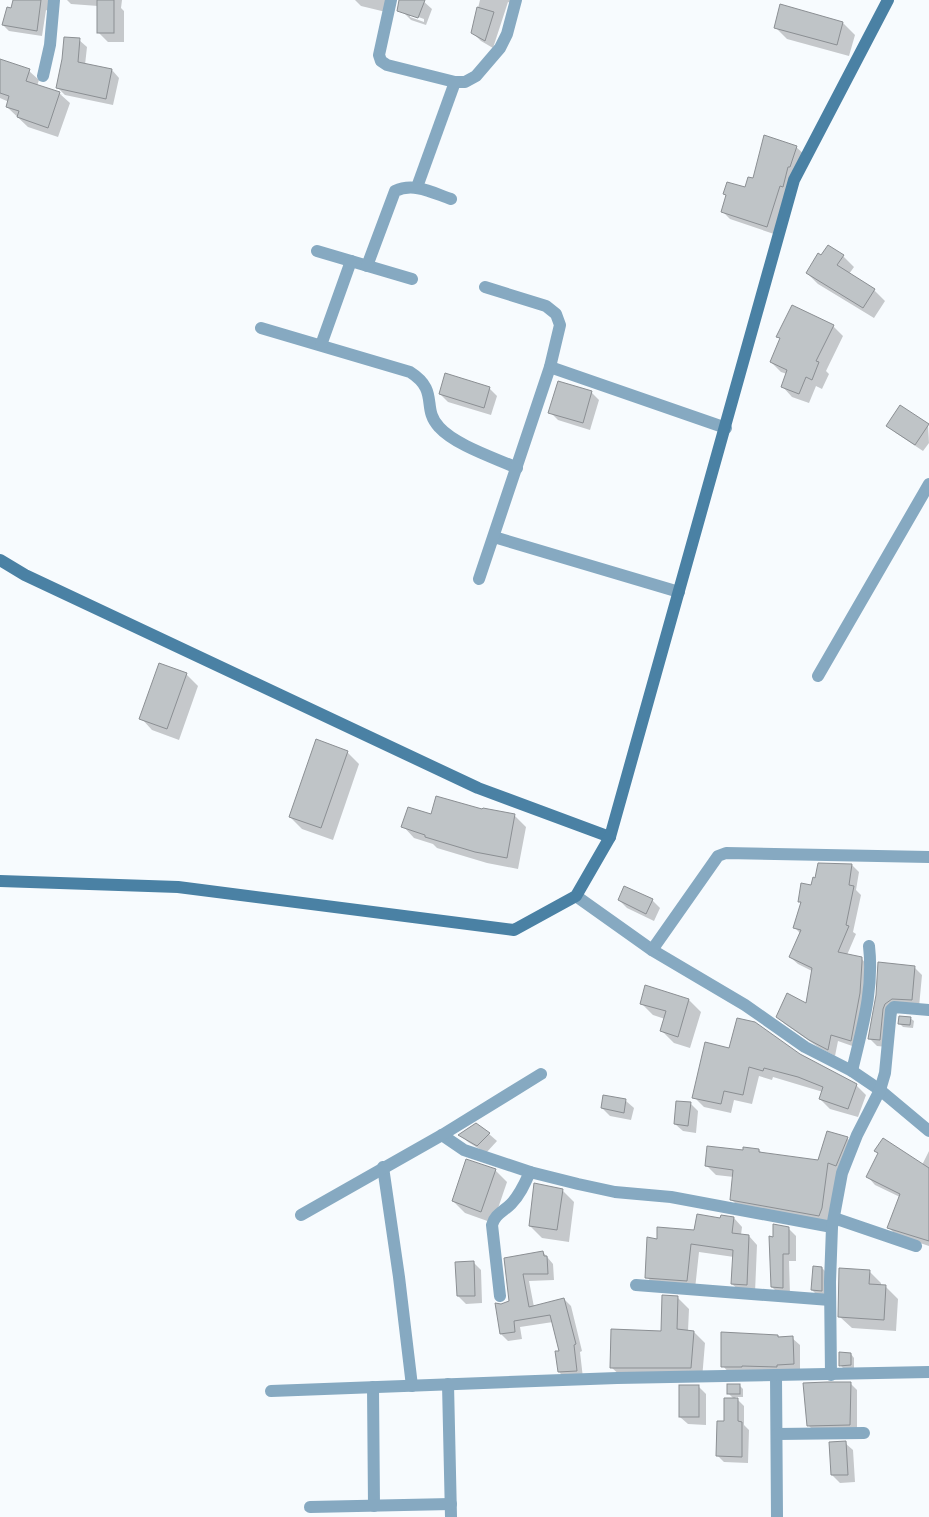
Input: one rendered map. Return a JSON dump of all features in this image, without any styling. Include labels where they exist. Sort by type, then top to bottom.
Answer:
[{"type":"street","points":[[44,76],[50,45],[54,0]]},
{"type":"street","points":[[391,0],[378,55],[381,61],[387,65],[455,82],[465,82],[476,76],[500,48],[507,34],[516,0]]},
{"type":"street","points":[[0,881],[178,887],[514,930],[576,896],[610,837],[794,180],[888,0]]},
{"type":"street","points":[[417,187],[455,82]]},
{"type":"street","points":[[367,266],[395,191],[404,187],[417,187],[451,199]]},
{"type":"street","points":[[317,251],[412,279]]},
{"type":"street","points":[[321,345],[351,261]]},
{"type":"street","points":[[479,579],[550,368],[560,325],[556,314],[546,306],[485,287]]},
{"type":"street","points":[[262,328],[410,372],[420,379],[427,389],[431,414],[438,426],[452,438],[517,468]]},
{"type":"street","points":[[550,368],[726,428]]},
{"type":"street","points":[[818,676],[929,484]]},
{"type":"street","points":[[494,537],[679,592]]},
{"type":"street","points":[[0,560],[25,575],[478,788],[610,837]]},
{"type":"street","points":[[652,950],[718,856],[726,853],[929,857]]},
{"type":"street","points":[[576,896],[652,950],[745,1006],[805,1046],[852,1071],[880,1090],[929,1131]]},
{"type":"street","points":[[852,1071],[868,1004],[871,980],[869,946]]},
{"type":"street","points":[[830,1375],[833,1222],[842,1173],[857,1135],[880,1090],[887,1063],[891,1010],[894,1007],[900,1007],[929,1010]]},
{"type":"street","points":[[301,1215],[382,1167],[442,1135],[541,1074]]},
{"type":"street","points":[[442,1135],[464,1150],[530,1172],[615,1192],[671,1197],[833,1222],[916,1246]]},
{"type":"street","points":[[382,1167],[399,1276],[412,1386]]},
{"type":"street","points":[[500,1296],[492,1225],[494,1218],[511,1204],[523,1188],[530,1172]]},
{"type":"street","points":[[636,1285],[830,1300]]},
{"type":"street","points":[[271,1391],[617,1378],[929,1372]]},
{"type":"street","points":[[776,1376],[777,1517]]},
{"type":"street","points":[[448,1384],[451,1517]]},
{"type":"street","points":[[373,1387],[374,1506]]},
{"type":"street","points":[[776,1434],[864,1433]]},
{"type":"street","points":[[310,1507],[450,1504]]},
{"type":"building","points":[[13,0],[41,0],[37,31],[2,25],[7,7],[11,8]]},
{"type":"building","points":[[97,0],[114,0],[114,33],[97,33]]},
{"type":"building","points":[[399,0],[425,0],[418,18],[397,11]]},
{"type":"building","points":[[780,4],[843,22],[837,45],[774,28]]},
{"type":"building","points":[[477,7],[494,12],[485,41],[471,33]]},
{"type":"building","points":[[64,37],[80,38],[78,62],[112,69],[106,99],[56,88]]},
{"type":"building","points":[[0,59],[30,69],[26,81],[60,92],[48,128],[17,117],[19,111],[6,107],[9,96],[0,93]]},
{"type":"building","points":[[764,135],[797,146],[790,167],[788,167],[783,187],[780,186],[767,227],[721,212],[726,195],[723,194],[727,182],[745,187],[748,177],[753,178]]},
{"type":"building","points":[[828,245],[844,255],[837,265],[875,289],[863,308],[806,273],[818,253],[821,255]]},
{"type":"building","points":[[792,305],[834,325],[816,361],[819,362],[812,380],[806,377],[799,394],[781,387],[787,370],[770,362],[780,338],[776,337]]},
{"type":"building","points":[[445,373],[490,387],[484,408],[439,394]]},
{"type":"building","points":[[558,381],[592,391],[583,423],[548,413]]},
{"type":"building","points":[[900,405],[929,424],[915,445],[886,426]]},
{"type":"building","points":[[159,663],[187,673],[167,729],[139,719]]},
{"type":"building","points":[[316,739],[348,751],[321,828],[289,817]]},
{"type":"building","points":[[436,796],[482,809],[515,814],[507,858],[475,852],[425,837],[425,835],[401,827],[408,807],[431,814]]},
{"type":"building","points":[[818,863],[852,864],[849,885],[854,886],[846,925],[849,926],[838,952],[862,957],[860,993],[851,1041],[831,1035],[828,1050],[809,1040],[776,1017],[787,993],[806,1003],[812,968],[789,957],[801,930],[793,928],[801,902],[798,902],[801,883],[811,885],[813,877],[815,878]]},
{"type":"building","points":[[624,886],[653,899],[646,914],[618,900]]},
{"type":"building","points":[[878,962],[915,966],[912,1000],[892,999],[885,1004],[880,1040],[868,1039],[876,995]]},
{"type":"building","points":[[645,985],[689,999],[678,1037],[660,1031],[666,1011],[640,1004]]},
{"type":"building","points":[[899,1016],[911,1017],[910,1025],[898,1024]]},
{"type":"building","points":[[737,1018],[755,1022],[800,1054],[857,1084],[848,1109],[819,1099],[823,1087],[798,1077],[764,1068],[763,1071],[749,1067],[743,1095],[724,1091],[721,1104],[692,1098],[705,1042],[729,1048]]},
{"type":"building","points":[[603,1095],[626,1099],[624,1113],[601,1108]]},
{"type":"building","points":[[676,1101],[691,1102],[688,1126],[674,1124]]},
{"type":"building","points":[[476,1123],[490,1133],[477,1146],[458,1135]]},
{"type":"building","points":[[827,1131],[848,1137],[836,1166],[828,1163],[822,1208],[819,1216],[730,1200],[733,1170],[705,1166],[707,1146],[743,1150],[743,1147],[759,1149],[759,1152],[818,1160]]},
{"type":"building","points":[[883,1138],[929,1168],[929,1241],[887,1228],[900,1194],[866,1177],[878,1153],[874,1151]]},
{"type":"building","points":[[466,1159],[496,1169],[481,1212],[452,1201]]},
{"type":"building","points":[[534,1183],[563,1189],[557,1230],[529,1226]]},
{"type":"building","points":[[697,1214],[720,1218],[721,1215],[734,1217],[732,1233],[749,1235],[747,1285],[731,1284],[733,1250],[691,1244],[687,1281],[645,1278],[647,1237],[657,1239],[657,1227],[694,1230]]},
{"type":"building","points":[[773,1224],[789,1227],[789,1254],[783,1254],[783,1288],[771,1287],[769,1236],[773,1237]]},
{"type":"building","points":[[543,1251],[544,1256],[547,1256],[548,1274],[523,1274],[529,1307],[564,1298],[576,1344],[574,1345],[577,1371],[558,1372],[555,1351],[559,1351],[550,1315],[514,1321],[515,1332],[500,1334],[495,1303],[501,1304],[509,1301],[504,1258]]},
{"type":"building","points":[[474,1261],[475,1296],[457,1296],[455,1262]]},
{"type":"building","points":[[813,1266],[822,1267],[822,1291],[811,1290]]},
{"type":"building","points":[[839,1268],[870,1270],[869,1284],[886,1285],[884,1320],[838,1317]]},
{"type":"building","points":[[662,1295],[678,1296],[677,1329],[694,1331],[691,1368],[610,1368],[611,1329],[661,1331]]},
{"type":"building","points":[[721,1332],[778,1335],[778,1337],[793,1336],[794,1364],[777,1365],[777,1367],[721,1367]]},
{"type":"building","points":[[839,1352],[851,1353],[851,1365],[839,1366]]},
{"type":"building","points":[[851,1382],[850,1425],[807,1426],[803,1383]]},
{"type":"building","points":[[727,1384],[740,1384],[740,1394],[727,1394]]},
{"type":"building","points":[[679,1385],[699,1385],[699,1417],[679,1417]]},
{"type":"building","points":[[724,1398],[738,1398],[738,1421],[742,1422],[742,1457],[716,1456],[717,1421],[724,1421]]},
{"type":"building","points":[[846,1441],[848,1475],[831,1475],[829,1442]]}]
